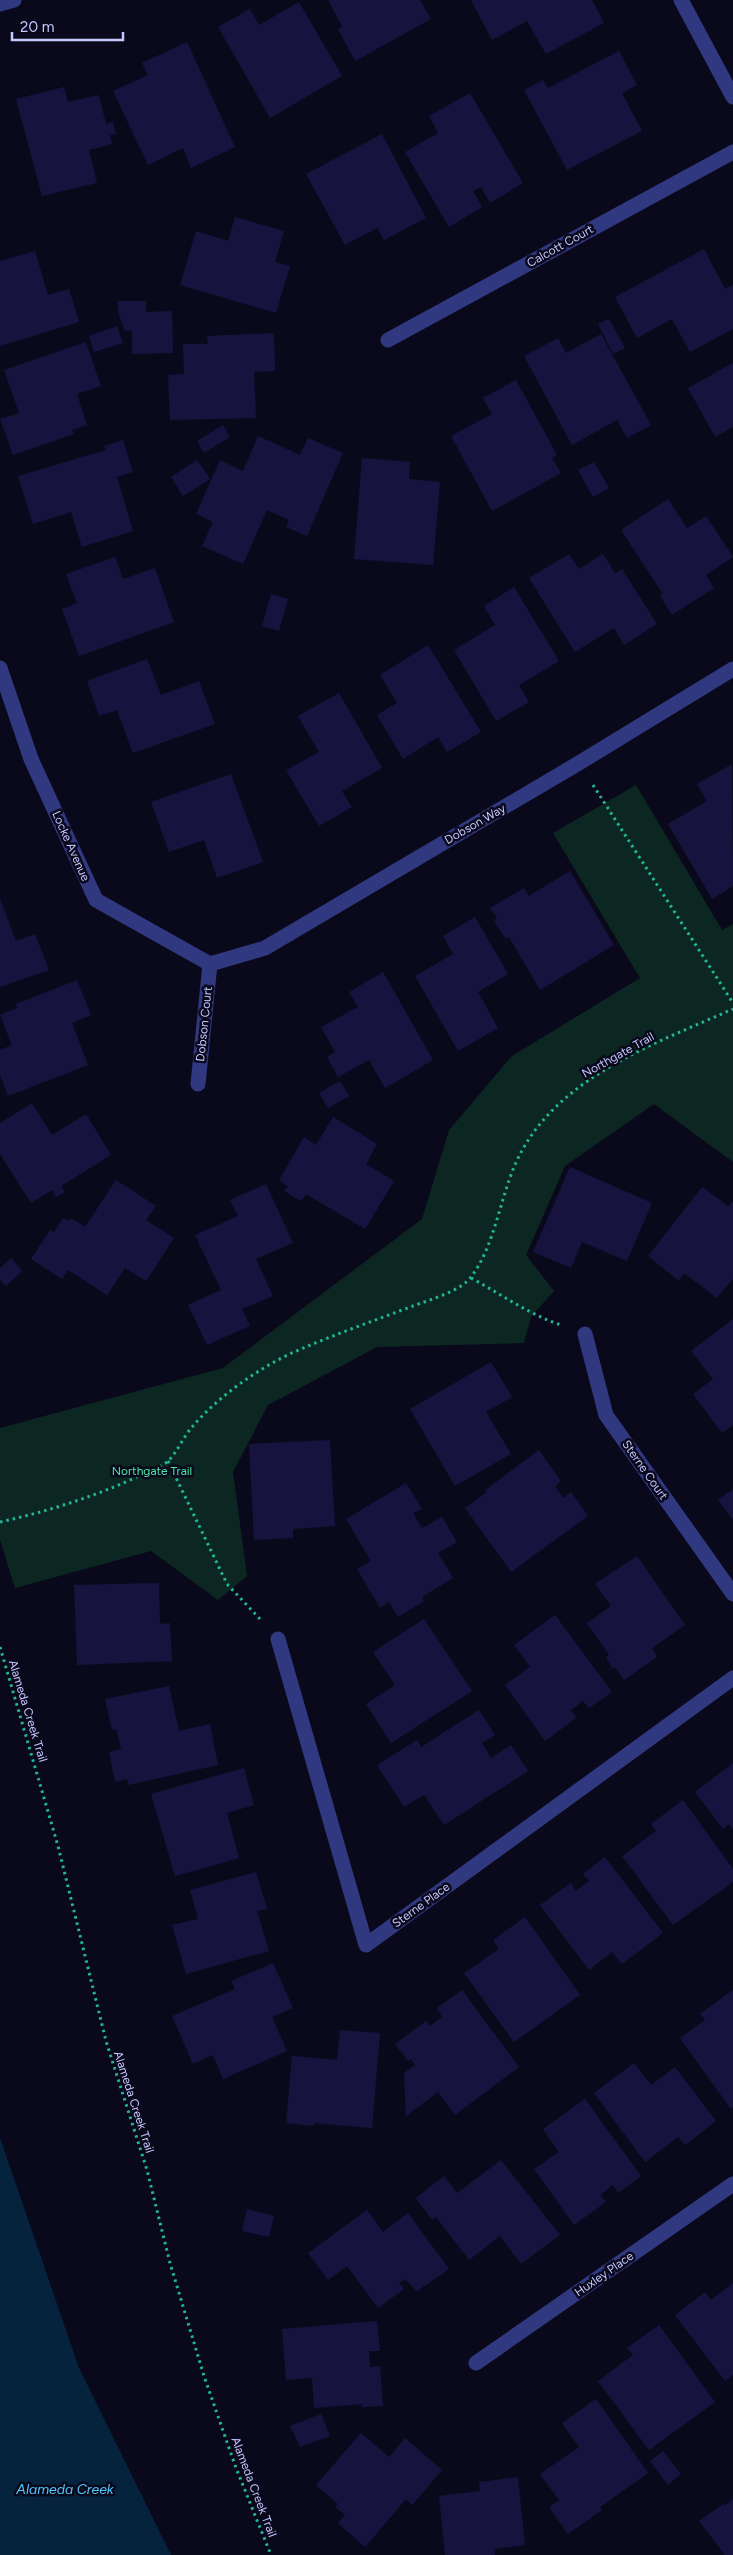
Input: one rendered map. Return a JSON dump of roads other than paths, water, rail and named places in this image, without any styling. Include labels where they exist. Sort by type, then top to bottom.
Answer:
[{"type":"street","points":[[0,4],[14,0]]},
{"type":"street","points":[[681,0],[733,96]]},
{"type":"street","name":"Calcott Court","points":[[388,340],[733,152]]},
{"type":"street","name":"Locke Avenue","points":[[0,668],[31,759],[96,900],[210,964]]},
{"type":"street","name":"Dobson Way","points":[[210,964],[265,948],[579,763],[733,669]]},
{"type":"street","name":"Dobson Court","points":[[198,1084],[210,964]]},
{"type":"street","name":"Sterne Court","points":[[585,1334],[606,1415],[733,1594]]},
{"type":"street","name":"Sterne Place","points":[[278,1638],[366,1945],[733,1678]]},
{"type":"street","name":"Huxley Place","points":[[476,2364],[733,2184]]},
{"type":"water","name":"Alameda Creek","points":[[0,2138],[79,2368],[171,2555],[0,2555]]},
{"type":"park label","name":"Northgate Trail","points":[[152,1471]]}]
